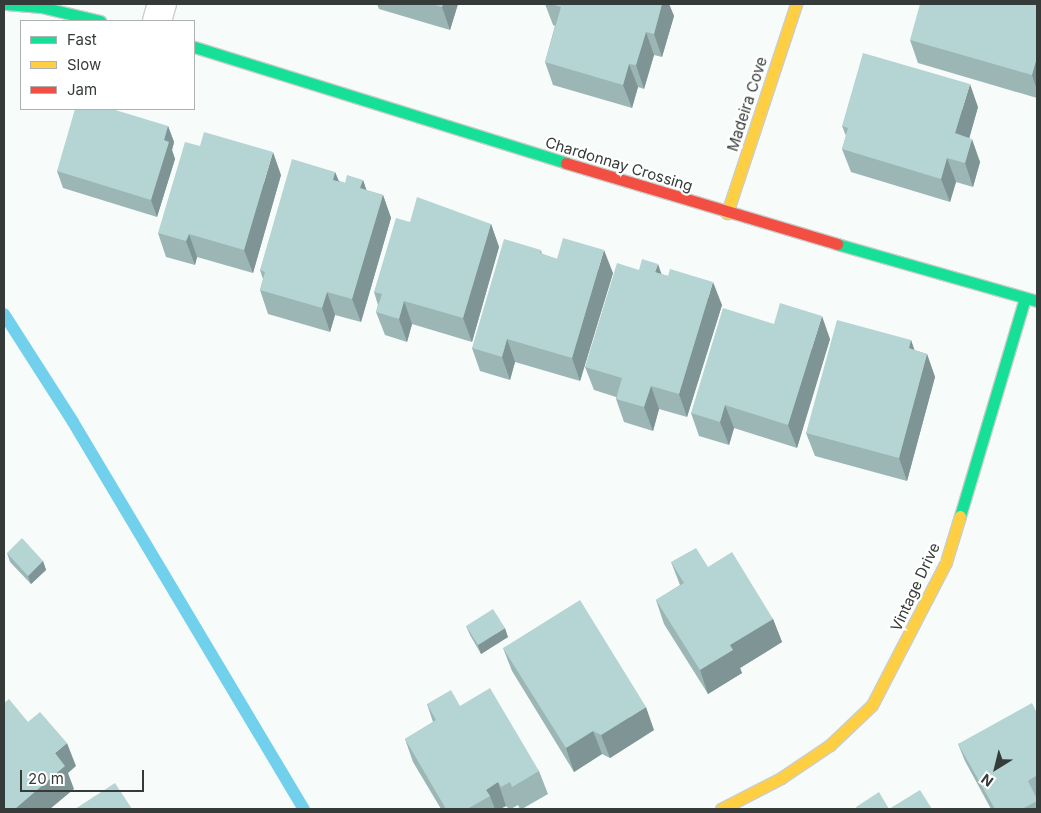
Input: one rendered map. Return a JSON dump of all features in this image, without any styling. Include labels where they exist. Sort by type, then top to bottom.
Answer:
[{"type":"street","points":[[6,4],[41,6],[96,20]]},
{"type":"street","points":[[156,20],[162,4]]},
{"type":"street","name":"Madeira Cove","points":[[727,213],[796,4]]},
{"type":"street","name":"Chardonnay Crossing","points":[[195,47],[727,213],[1037,301]]},
{"type":"street","name":"Vintage Drive","points":[[721,809],[781,778],[830,745],[872,706],[946,562],[1025,298]]},
{"type":"building","points":[[431,4],[443,4],[442,7]]},
{"type":"building","points":[[551,4],[662,4],[654,34],[646,32],[636,65],[629,64],[623,85],[545,62],[561,7]]},
{"type":"building","points":[[920,4],[1037,4],[1037,57],[1032,75],[910,40]]},
{"type":"building","points":[[863,53],[970,84],[955,133],[972,139],[965,163],[947,158],[941,179],[842,149],[848,128],[842,126]]},
{"type":"building","points":[[75,110],[115,110],[168,126],[164,140],[169,142],[151,200],[57,171]]},
{"type":"building","points":[[204,132],[273,152],[244,250],[189,234],[186,241],[158,233],[185,142],[200,146]]},
{"type":"building","points":[[292,159],[335,172],[333,180],[345,183],[347,175],[363,180],[360,188],[383,195],[352,299],[327,292],[322,308],[260,290],[265,272],[260,270]]},
{"type":"building","points":[[417,197],[491,224],[463,318],[404,301],[399,319],[376,312],[382,294],[374,292],[396,218],[410,222]]},
{"type":"building","points":[[563,238],[604,250],[572,358],[507,339],[502,357],[472,348],[504,239],[541,250],[540,253],[557,259]]},
{"type":"building","points":[[642,259],[658,264],[655,272],[668,276],[670,269],[713,282],[679,394],[651,386],[644,407],[616,399],[622,378],[585,367],[617,263],[639,270]]},
{"type":"building","points":[[780,303],[822,316],[788,425],[725,405],[720,422],[691,413],[723,308],[774,324]]},
{"type":"building","points":[[837,320],[911,340],[909,348],[927,354],[899,458],[806,433]]},
{"type":"building","points":[[22,538],[43,561],[28,576],[7,553]]},
{"type":"building","points":[[696,548],[708,567],[732,552],[773,619],[730,645],[733,650],[700,670],[656,600],[684,583],[671,562]]},
{"type":"building","points":[[580,600],[646,707],[601,735],[593,731],[566,748],[503,648]]},
{"type":"building","points":[[493,609],[505,628],[478,645],[466,626]]},
{"type":"building","points":[[490,688],[539,771],[512,787],[510,782],[501,787],[498,782],[486,790],[490,796],[467,809],[446,809],[405,739],[436,720],[427,704],[451,690],[460,706]]},
{"type":"building","points":[[9,699],[28,722],[40,712],[67,743],[55,753],[65,766],[15,809],[4,809],[4,703]]},
{"type":"building","points":[[1032,703],[1037,713],[1037,775],[1028,781],[1037,801],[1022,809],[995,809],[958,744]]},
{"type":"building","points":[[115,783],[132,809],[75,809]]},
{"type":"building","points":[[920,790],[932,809],[889,809]]},
{"type":"building","points":[[879,792],[889,809],[857,809],[856,807]]},
{"type":"waterway","points":[[4,314],[73,422],[304,809]]},
{"type":"traffic: fast","points":[[6,4],[41,7],[96,20]]},
{"type":"traffic: fast","points":[[195,47],[566,163]]},
{"type":"traffic: fast","points":[[837,244],[1037,301]]},
{"type":"traffic: fast","points":[[960,516],[1025,298]]},
{"type":"traffic: slow","points":[[727,213],[796,4]]},
{"type":"traffic: slow","points":[[721,809],[781,778],[830,745],[872,705],[946,562],[960,516]]},
{"type":"traffic: jam","points":[[566,163],[837,244]]}]
